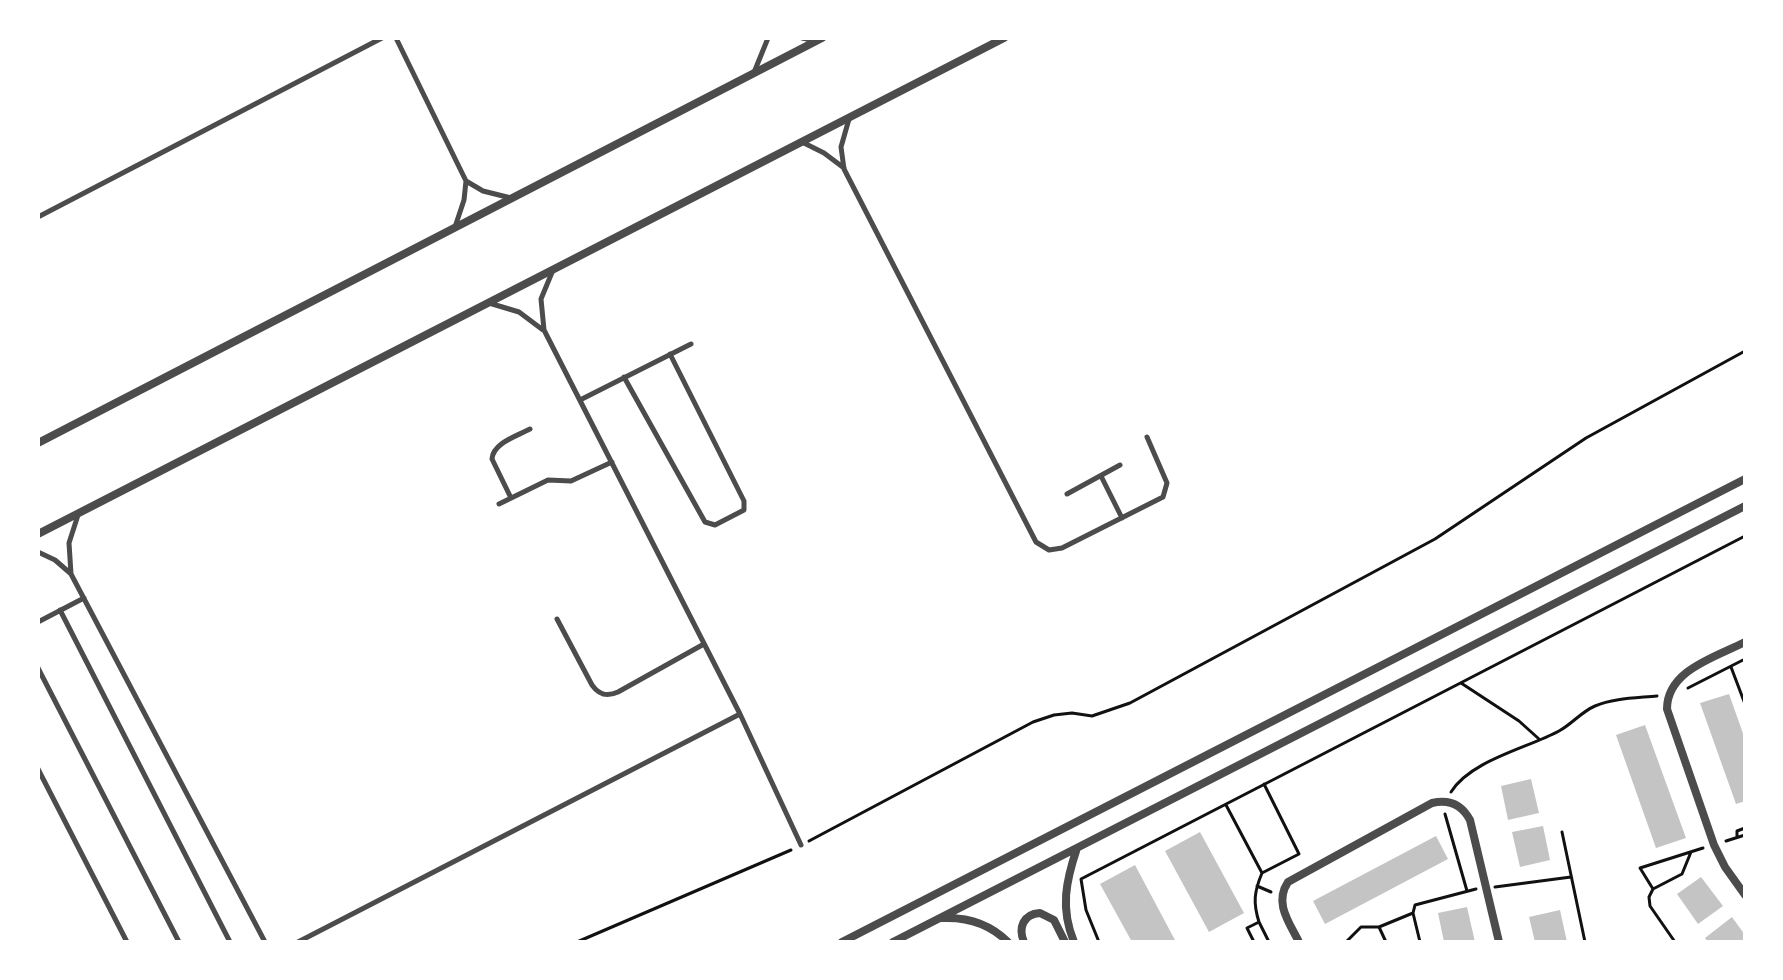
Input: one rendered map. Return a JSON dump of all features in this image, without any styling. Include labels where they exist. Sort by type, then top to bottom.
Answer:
[{"type":"street","points":[[38,534],[1004,38]]},
{"type":"street","points":[[39,442],[820,39]]},
{"type":"street","points":[[842,942],[1745,479]]},
{"type":"street","points":[[893,942],[1745,506]]},
{"type":"street","points":[[1745,642],[1686,673],[1675,682],[1668,695],[1668,715],[1714,845],[1745,895]]},
{"type":"street","points":[[1299,942],[1282,909],[1282,896],[1288,882],[1432,803],[1446,801],[1463,809],[1470,820],[1499,942]]},
{"type":"street","points":[[1074,942],[1064,899],[1077,848]]},
{"type":"street","points":[[1024,942],[1022,924],[1029,916],[1040,913],[1054,920],[1065,942]]},
{"type":"street","points":[[938,918],[973,921],[993,930],[1008,942]]},
{"type":"lane","points":[[38,217],[382,38]]},
{"type":"lane","points":[[396,38],[466,181],[455,228]]},
{"type":"lane","points":[[753,74],[768,38]]},
{"type":"lane","points":[[802,38],[820,39]]},
{"type":"lane","points":[[851,116],[841,147],[844,169],[1036,542],[1049,550],[1062,548],[1158,500],[1166,493],[1167,483],[1147,437]]},
{"type":"lane","points":[[801,142],[824,153],[844,169]]},
{"type":"lane","points":[[466,181],[483,191],[512,198]]},
{"type":"lane","points":[[553,270],[541,299],[544,330],[740,714],[801,845]]},
{"type":"lane","points":[[489,303],[519,312],[544,330]]},
{"type":"lane","points":[[580,400],[691,344]]},
{"type":"lane","points":[[624,377],[705,522],[715,525],[739,514],[744,510],[744,501],[670,354]]},
{"type":"lane","points":[[511,498],[492,459],[492,452],[530,429]]},
{"type":"lane","points":[[499,504],[548,480],[571,481],[612,462]]},
{"type":"lane","points":[[1067,494],[1120,465]]},
{"type":"lane","points":[[1101,476],[1122,518]]},
{"type":"lane","points":[[71,574],[69,543],[79,514]]},
{"type":"lane","points":[[38,552],[55,560],[71,574],[265,942]]},
{"type":"lane","points":[[38,622],[84,598]]},
{"type":"lane","points":[[60,610],[230,942]]},
{"type":"lane","points":[[557,619],[592,685],[606,695],[618,692],[704,644]]},
{"type":"lane","points":[[38,668],[179,942]]},
{"type":"lane","points":[[298,942],[740,714]]},
{"type":"lane","points":[[38,769],[127,942]]},
{"type":"path","points":[[577,942],[801,845],[1033,722],[1072,713],[1092,716],[1130,703],[1435,539],[1461,524],[1548,461],[1745,351]]},
{"type":"path","points":[[1099,942],[1086,910],[1081,879],[1745,536]]},
{"type":"path","points":[[1467,891],[1444,818],[1446,801],[1454,787],[1473,771],[1557,733],[1583,712],[1607,702],[1668,695],[1681,697],[1686,689],[1745,659]]},
{"type":"path","points":[[1731,667],[1745,704]]},
{"type":"path","points":[[1461,683],[1519,721],[1539,739]]},
{"type":"path","points":[[1264,784],[1299,854],[1262,873],[1257,886],[1254,903],[1269,942]]},
{"type":"path","points":[[1225,804],[1262,873]]},
{"type":"path","points":[[1737,837],[1737,831],[1745,828]]},
{"type":"path","points":[[1562,832],[1585,942]]},
{"type":"path","points":[[1653,889],[1640,868],[1745,835]]},
{"type":"path","points":[[1675,942],[1650,906],[1649,897],[1653,889],[1686,870],[1691,852]]},
{"type":"path","points":[[1257,886],[1282,896]]},
{"type":"path","points":[[1346,942],[1361,927],[1379,927],[1413,913]]},
{"type":"path","points":[[1254,942],[1247,928],[1259,922]]},
{"type":"path","points":[[1379,927],[1386,942]]},
{"type":"building","points":[[1729,694],[1745,739],[1745,801],[1736,804],[1700,703]]},
{"type":"building","points":[[1645,725],[1686,838],[1656,848],[1616,735]]},
{"type":"building","points":[[1531,779],[1539,813],[1508,820],[1501,786]]},
{"type":"building","points":[[1543,826],[1550,860],[1520,867],[1512,832]]},
{"type":"building","points":[[1200,832],[1244,913],[1209,932],[1165,851]]},
{"type":"building","points":[[1436,836],[1448,859],[1325,924],[1313,901]]},
{"type":"building","points":[[1135,865],[1176,942],[1132,942],[1100,884]]},
{"type":"building","points":[[1701,877],[1723,906],[1698,924],[1677,894]]},
{"type":"building","points":[[1467,907],[1475,942],[1444,942],[1438,913]]},
{"type":"building","points":[[1560,910],[1567,942],[1535,942],[1529,917]]},
{"type":"building","points":[[1732,917],[1745,935],[1745,942],[1708,942],[1705,938]]}]
